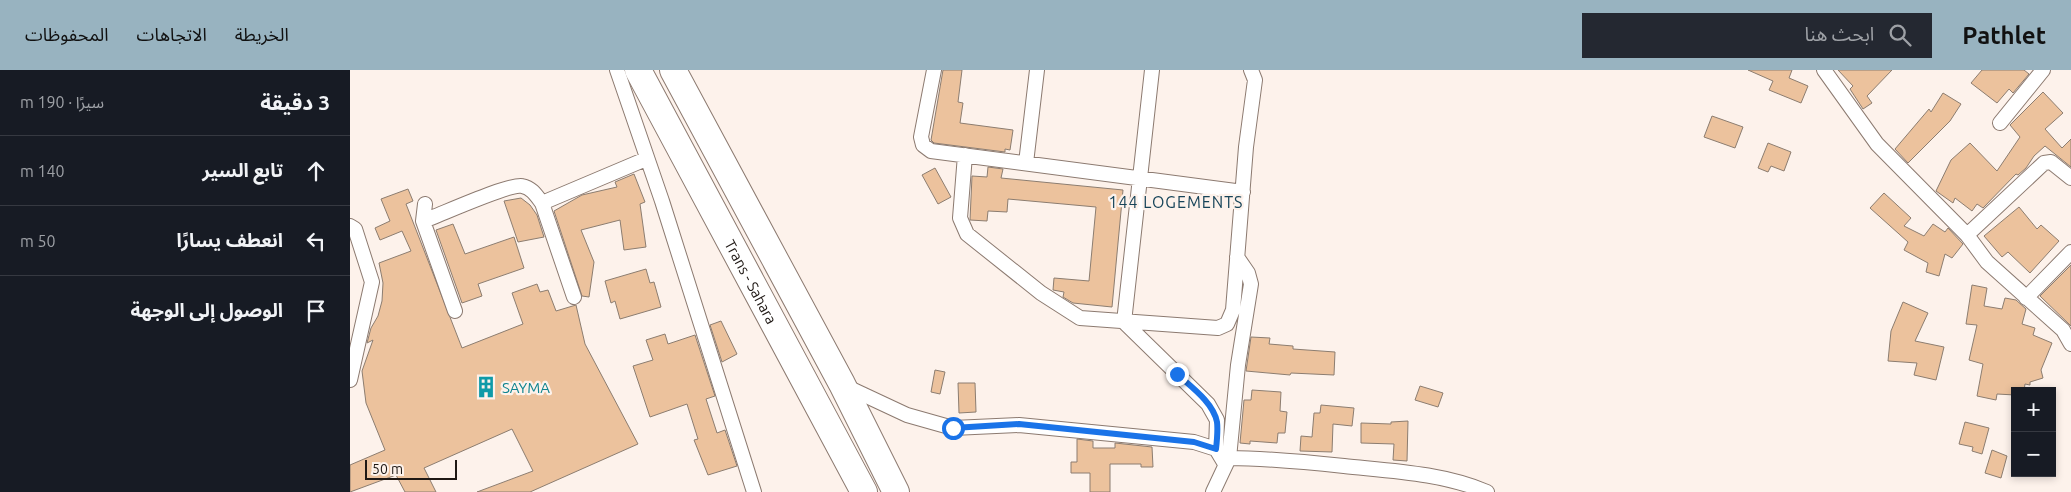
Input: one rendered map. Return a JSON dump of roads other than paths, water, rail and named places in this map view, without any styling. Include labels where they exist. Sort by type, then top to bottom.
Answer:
[{"type":"highway","name":"Trans - Sahara","points":[[638,70],[864,492]]},
{"type":"highway","name":"Trans - Sahara","points":[[673,70],[842,384],[896,490]]},
{"type":"street","points":[[617,70],[662,201],[754,492]]},
{"type":"street","points":[[934,70],[921,137],[923,145],[930,151],[1242,192]]},
{"type":"street","points":[[1026,163],[1038,70]]},
{"type":"street","points":[[1124,322],[1152,70]]},
{"type":"street","points":[[965,155],[960,218],[967,234],[1041,293],[1080,318],[1218,328],[1227,324],[1233,310],[1246,147],[1255,80],[1251,70]]},
{"type":"street","points":[[1824,70],[1877,144],[1967,235],[1987,262],[2063,330],[2071,344]]},
{"type":"street","points":[[2000,123],[2043,70]]},
{"type":"street","points":[[542,203],[646,159]]},
{"type":"street","points":[[1967,235],[2044,163],[2051,162],[2071,178]]},
{"type":"street","points":[[423,221],[501,190],[520,185],[533,190],[542,203],[574,296]]},
{"type":"street","points":[[425,204],[423,221],[455,312]]},
{"type":"street","points":[[350,226],[355,229],[372,282],[371,294],[350,380]]},
{"type":"street","points":[[2026,298],[2071,252]]},
{"type":"street","points":[[1213,492],[1227,461],[1238,365],[1251,284],[1248,273],[1237,257]]},
{"type":"street","points":[[1124,322],[1208,404],[1217,420],[1216,449]]},
{"type":"street","points":[[842,384],[907,415],[953,428],[1019,424],[1194,442],[1216,449],[1227,461]]},
{"type":"street","points":[[1227,461],[1255,458],[1412,473],[1487,492]]},
{"type":"place","name":"SAYMA","points":[[486,387]]},
{"type":"district","name":"144 LOGEMENTS","points":[[1176,202]]}]
